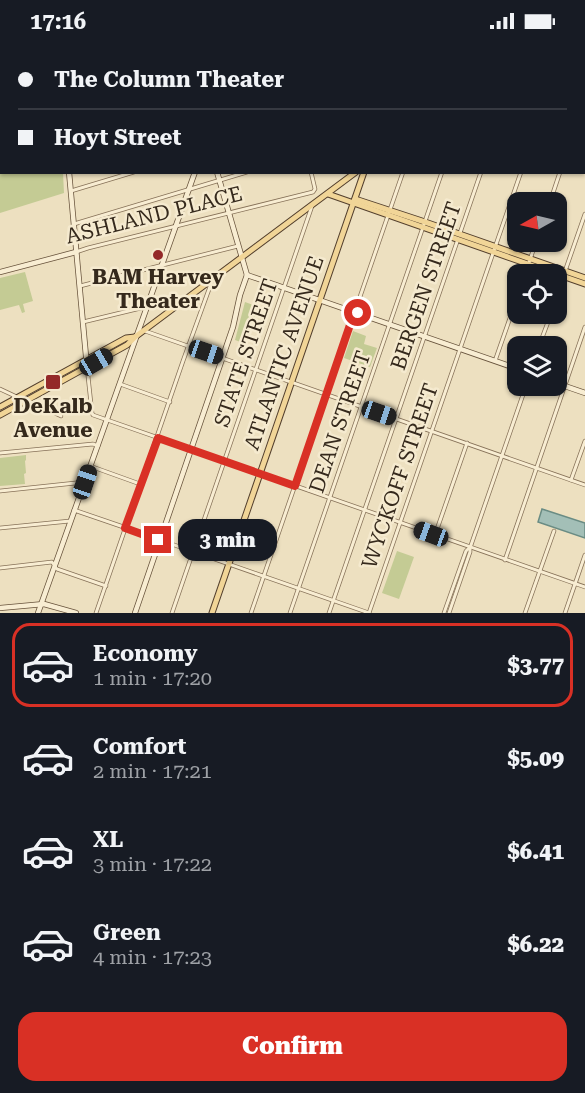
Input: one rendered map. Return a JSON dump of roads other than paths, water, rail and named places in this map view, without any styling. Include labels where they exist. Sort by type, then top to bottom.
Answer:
[{"type":"main road","points":[[69,174],[87,363]]},
{"type":"main road","points":[[38,613],[194,174]]},
{"type":"main road","points":[[135,613],[223,358],[247,275],[217,174]]},
{"type":"main road","points":[[0,415],[126,338],[136,336],[353,174]]},
{"type":"main road","name":"ATLANTIC AVENUE","points":[[212,613],[363,174]]},
{"type":"main road","points":[[328,194],[425,224],[537,264]]},
{"type":"main road","name":"ASHLAND PLACE","points":[[0,272],[76,252]]},
{"type":"main road","points":[[567,274],[585,278]]},
{"type":"main road","points":[[247,275],[507,366]]},
{"type":"main road","points":[[567,275],[585,284]]},
{"type":"main road","points":[[0,407],[87,363]]},
{"type":"main road","points":[[567,387],[585,393]]},
{"type":"main road","points":[[0,608],[41,604],[76,613]]},
{"type":"street","points":[[71,191],[127,174]]},
{"type":"street","points":[[74,224],[242,174]]},
{"type":"street","name":"ASHLAND PLACE","points":[[76,252],[312,192],[315,190],[311,174]]},
{"type":"street","points":[[251,613],[402,174]]},
{"type":"street","name":"DEAN STREET","points":[[290,613],[441,174]]},
{"type":"street","name":"BERGEN STREET","points":[[329,613],[480,174]]},
{"type":"street","name":"WYCKOFF STREET","points":[[369,613],[520,174]]},
{"type":"street","points":[[553,192],[559,174]]},
{"type":"street","name":"STATE STREET","points":[[172,613],[312,205]]},
{"type":"street","points":[[567,268],[585,214]]},
{"type":"street","points":[[80,286],[238,246]]},
{"type":"street","points":[[528,264],[532,252]]},
{"type":"street","points":[[96,613],[212,280]]},
{"type":"street","points":[[83,322],[146,308]]},
{"type":"street","points":[[495,362],[508,324]]},
{"type":"street","points":[[567,380],[585,327]]},
{"type":"street","points":[[144,330],[585,485]]},
{"type":"street","points":[[87,363],[92,414],[585,587]]},
{"type":"street","points":[[120,384],[170,402]]},
{"type":"street","points":[[0,389],[18,397]]},
{"type":"street","points":[[447,613],[522,396]]},
{"type":"street","points":[[505,560],[561,396]]},
{"type":"street","points":[[27,400],[61,416]]},
{"type":"street","points":[[571,480],[585,441]]},
{"type":"street","points":[[435,535],[466,443]]},
{"type":"street","points":[[0,453],[93,444],[98,446]]},
{"type":"street","points":[[90,466],[140,484]]},
{"type":"street","points":[[0,491],[85,482]]},
{"type":"street","points":[[75,510],[369,613]]},
{"type":"street","points":[[0,528],[71,521]]},
{"type":"street","points":[[525,613],[554,531]]},
{"type":"street","points":[[565,613],[585,555]]},
{"type":"street","points":[[0,568],[52,562],[57,569],[106,586]]},
{"type":"street","points":[[0,608],[1,613]]},
{"type":"water","points":[[542,509],[585,523],[585,538],[538,522]]},
{"type":"place","name":"BAM Harvey Theater","points":[[158,255]]},
{"type":"place","name":"DeKalb Avenue","points":[[53,382]]}]
